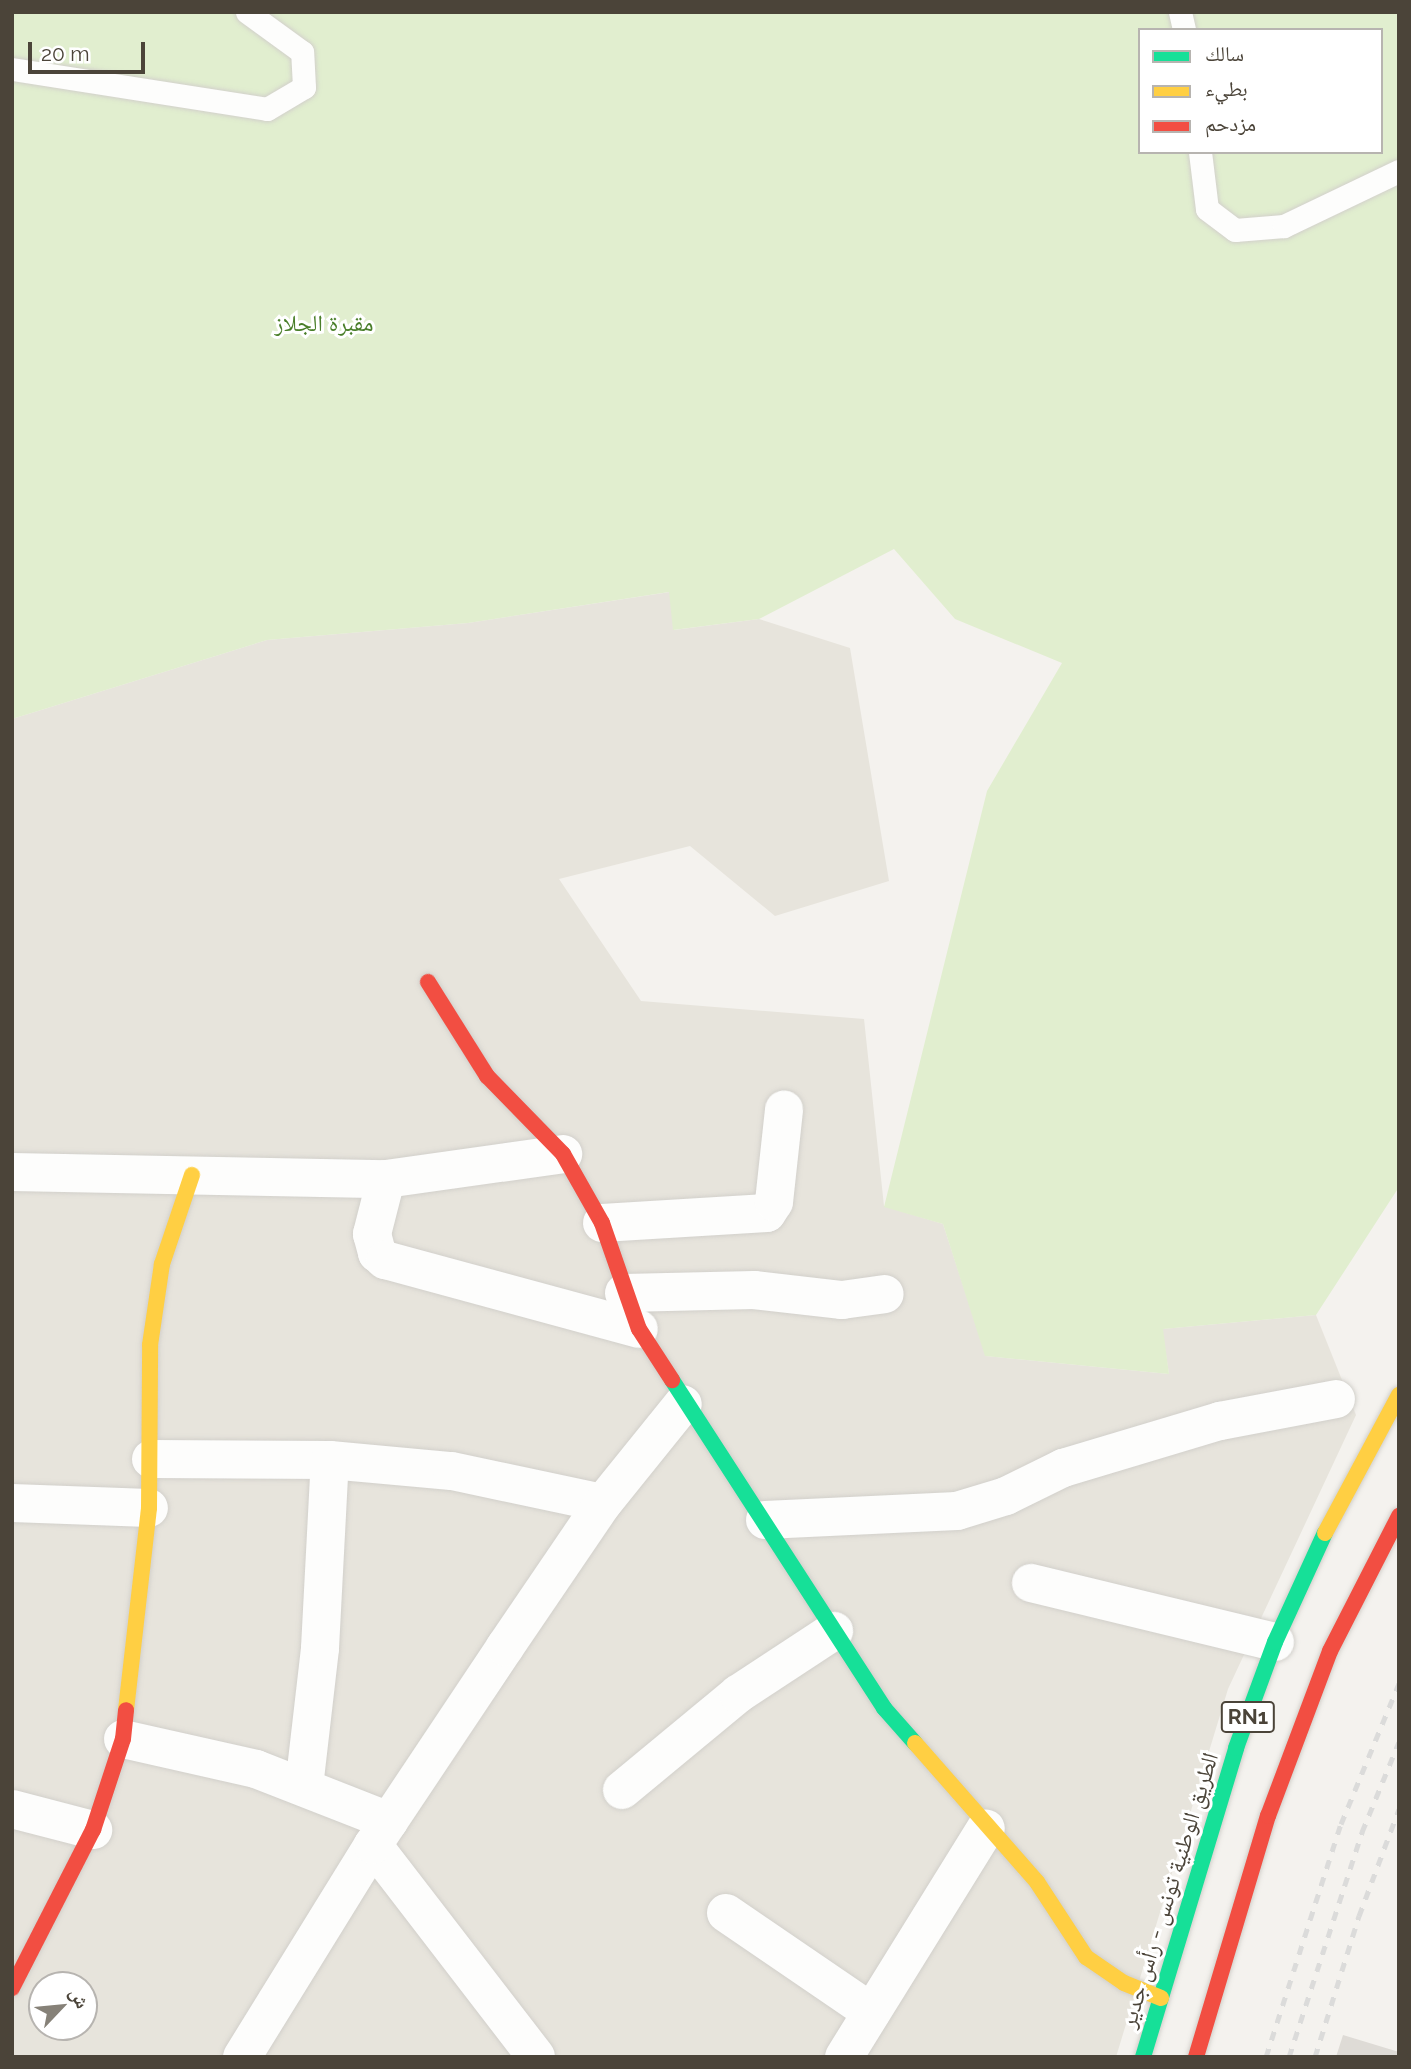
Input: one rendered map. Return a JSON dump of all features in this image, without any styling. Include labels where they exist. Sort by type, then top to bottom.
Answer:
[{"type":"street","points":[[428,982],[487,1076],[563,1154],[602,1223],[624,1293],[639,1329],[683,1404],[765,1520],[884,1708],[986,1828],[1037,1882],[1086,1957],[1124,1983],[1161,1998]]},
{"type":"street","points":[[602,1223],[767,1213],[774,1202],[783,1110]]},
{"type":"street","points":[[12,1172],[386,1179],[563,1154]]},
{"type":"street","points":[[12,1988],[93,1830],[123,1740],[149,1508],[151,1458],[146,1394],[150,1345],[162,1264],[192,1175]]},
{"type":"street","points":[[386,1179],[372,1234],[377,1253],[385,1260],[639,1329]]},
{"type":"street","points":[[624,1293],[754,1290],[842,1300],[885,1294]]},
{"type":"street","name":"الطريق الوطنية تونس - رأس جدير","points":[[1143,2057],[1236,1748],[1275,1642],[1325,1533],[1399,1395]]},
{"type":"street","points":[[765,1520],[957,1511],[1006,1496],[1063,1468],[1220,1422],[1336,1399]]},
{"type":"street","points":[[242,2057],[381,1833],[603,1503],[683,1404]]},
{"type":"street","points":[[151,1458],[330,1460],[452,1471],[603,1503]]},
{"type":"street","points":[[304,1787],[320,1648],[330,1460]]},
{"type":"street","points":[[12,1503],[149,1508]]},
{"type":"street","name":"RN1","points":[[1196,2057],[1268,1816],[1330,1651],[1399,1516]]},
{"type":"street","points":[[1031,1583],[1275,1642]]},
{"type":"street","points":[[622,1790],[738,1694],[834,1631]]},
{"type":"street","points":[[123,1740],[256,1769],[304,1787],[381,1833],[536,2057]]},
{"type":"street","points":[[12,1809],[93,1830]]},
{"type":"street","points":[[844,2057],[986,1828]]},
{"type":"street","points":[[726,1913],[871,2012]]},
{"type":"lane","points":[[12,69],[267,109],[304,87],[302,52],[247,12]]},
{"type":"lane","points":[[1200,154],[1207,209],[1235,230],[1284,226],[1399,171]]},
{"type":"shaded area","points":[[670,592],[674,630],[759,619],[850,648],[889,881],[775,916],[690,846],[559,879],[641,1001],[864,1019],[884,1206],[943,1224],[986,1356],[1169,1374],[1162,1329],[1316,1315],[1356,1415],[1228,1689],[1116,2057],[12,2057],[12,719],[267,640],[468,623]]},
{"type":"green space","name":"مقبرة الجلاز","points":[[12,12],[1399,12],[1399,1187],[1316,1315],[1163,1329],[1169,1374],[985,1356],[943,1224],[884,1207],[987,791],[1062,663],[955,619],[894,549],[759,619],[673,630],[669,592],[468,623],[267,640],[12,719]]},
{"type":"building","points":[[1343,2035],[1399,2052],[1399,2057],[1336,2057]]},
{"type":"railway","points":[[1266,2057],[1341,1824],[1399,1683]]},
{"type":"railway","points":[[1289,2057],[1362,1832],[1399,1742]]},
{"type":"railway","points":[[1315,2057],[1359,1916],[1399,1809]]},
{"type":"traffic: fast","points":[[672,1380],[884,1708],[915,1743]]},
{"type":"traffic: fast","points":[[1143,2057],[1236,1748],[1275,1642],[1325,1533]]},
{"type":"traffic: slow","points":[[126,1710],[149,1508],[150,1345],[162,1264],[192,1175]]},
{"type":"traffic: slow","points":[[1325,1533],[1399,1395]]},
{"type":"traffic: slow","points":[[915,1743],[1037,1882],[1086,1957],[1124,1983],[1161,1998]]},
{"type":"traffic: jam","points":[[428,982],[487,1076],[563,1154],[602,1223],[639,1329],[672,1380]]},
{"type":"traffic: jam","points":[[1196,2057],[1268,1816],[1330,1651],[1399,1516]]},
{"type":"traffic: jam","points":[[12,1988],[93,1830],[123,1739],[126,1710]]}]
